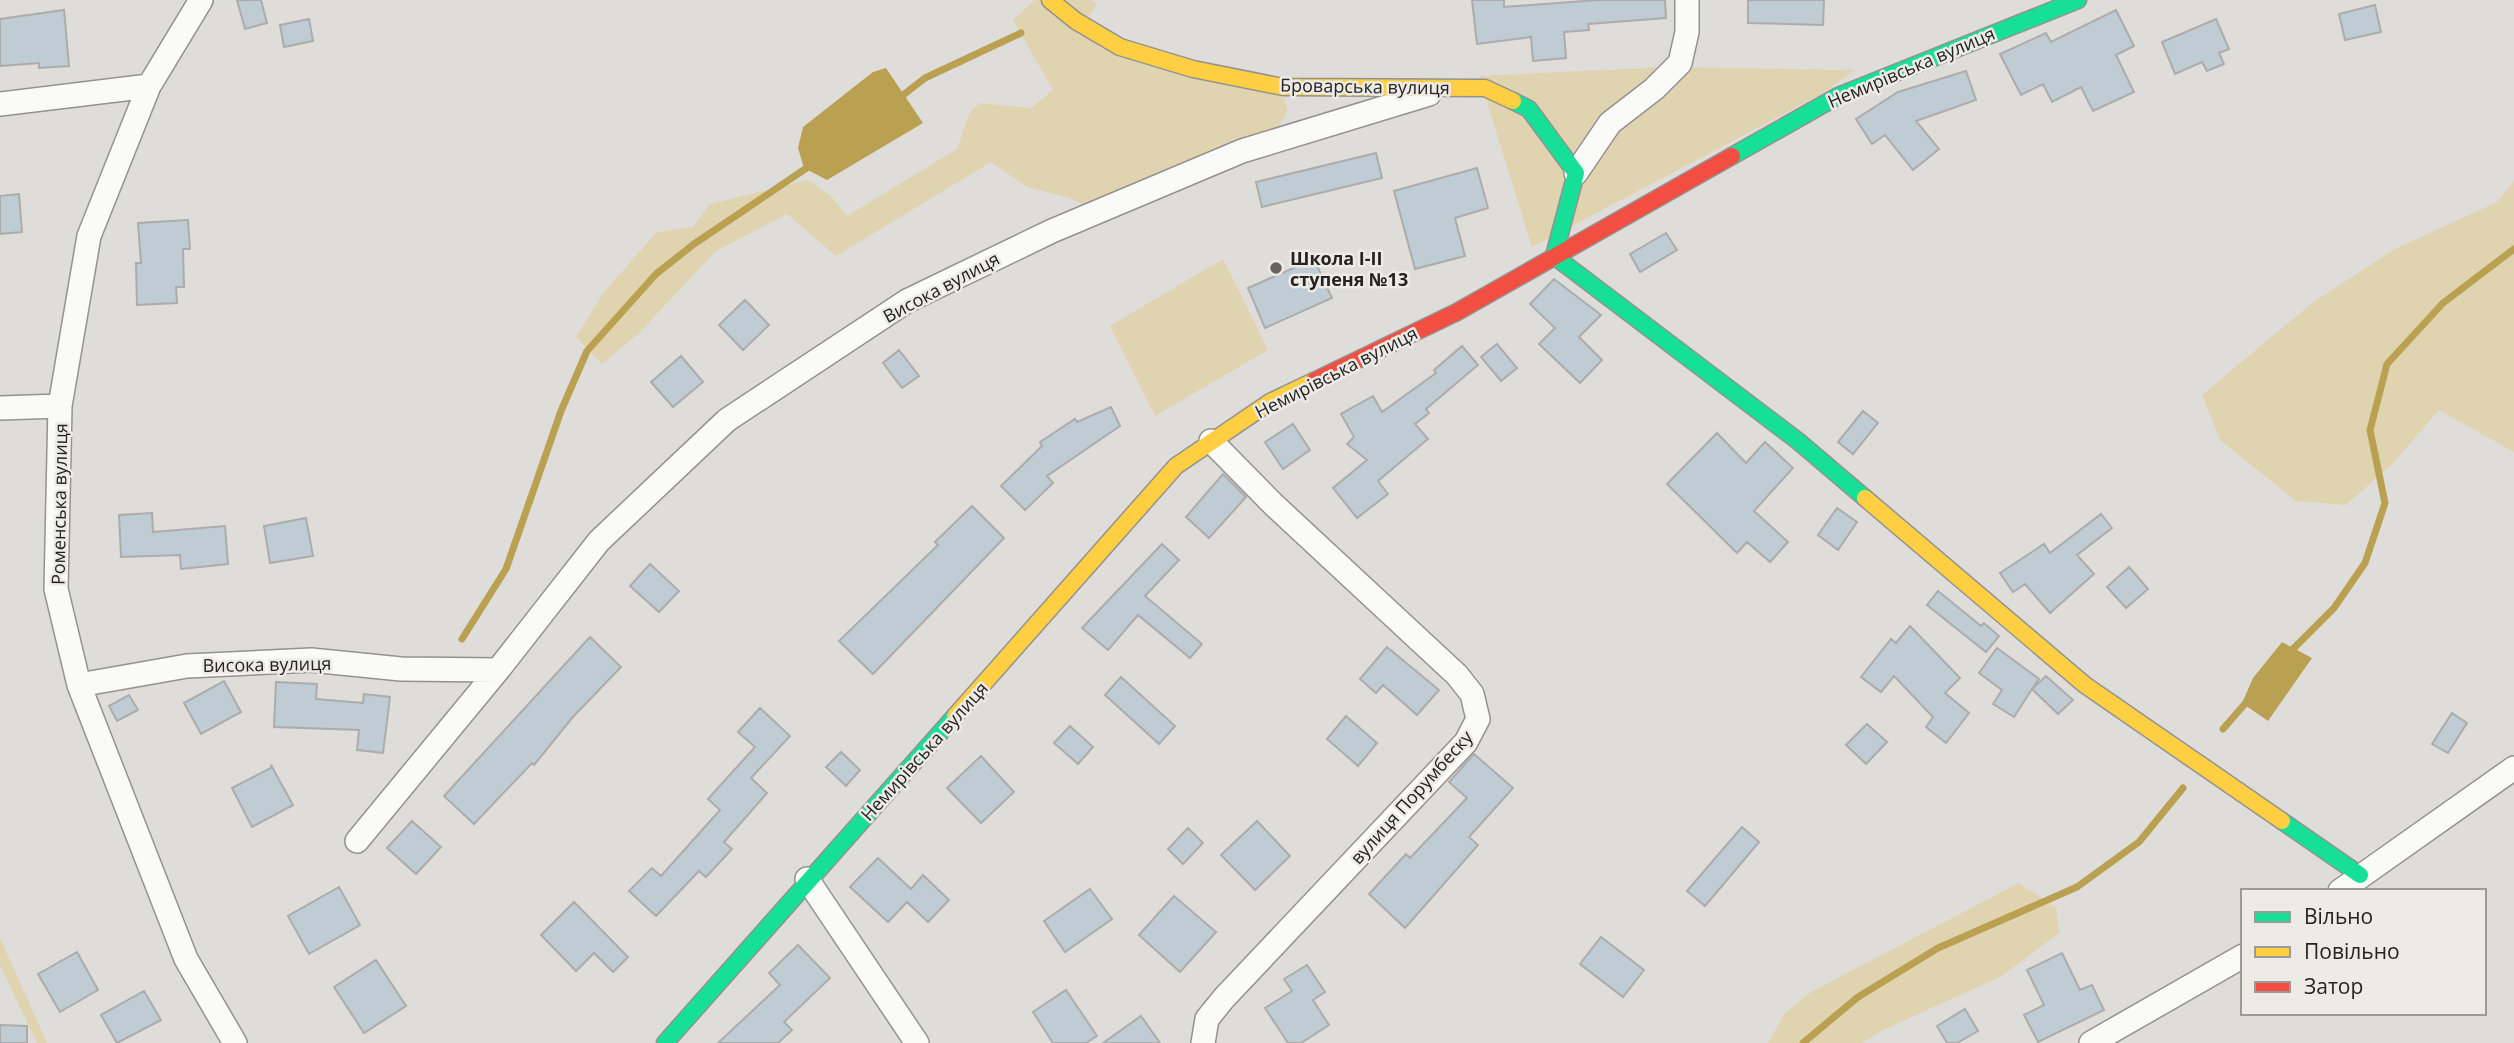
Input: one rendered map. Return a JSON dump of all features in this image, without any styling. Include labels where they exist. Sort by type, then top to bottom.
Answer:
[{"type":"street","name":"Роменська вулиця","points":[[201,0],[149,86],[89,236],[60,406],[56,589],[79,685],[186,958],[235,1043]]},
{"type":"street","name":"Броварська вулиця","points":[[1050,0],[1076,21],[1120,47],[1206,71],[1283,87],[1485,88],[1529,109],[1576,173]]},
{"type":"street","points":[[1687,0],[1686,32],[1680,63],[1654,89],[1609,123],[1576,173],[1554,256],[1798,442],[2085,685],[2360,875]]},
{"type":"street","name":"Немирівська вулиця","points":[[665,1043],[807,879],[972,699],[1176,466],[1270,402],[1457,312],[1838,96],[2078,0]]},
{"type":"street","points":[[0,104],[149,86]]},
{"type":"street","name":"Висока вулиця","points":[[357,841],[498,670],[599,541],[727,420],[907,301],[1052,231],[1242,151],[1452,87]]},
{"type":"street","points":[[0,408],[60,406]]},
{"type":"street","name":"вулиця Порумбеску","points":[[1203,1043],[1207,1018],[1466,741],[1478,719],[1472,694],[1457,675],[1274,505],[1211,441]]},
{"type":"street","name":"Висока вулиця","points":[[79,685],[187,666],[311,660],[401,669],[498,670]]},
{"type":"street","points":[[2342,889],[2514,768]]},
{"type":"street","points":[[807,879],[917,1043]]},
{"type":"street","points":[[2091,1043],[2241,957]]},
{"type":"shaded area","points":[[1035,0],[1092,0],[1097,4],[1078,35],[1284,98],[1288,110],[1277,130],[1090,209],[1070,198],[1027,187],[991,162],[836,256],[787,214],[716,251],[639,333],[602,364],[576,337],[604,292],[657,232],[693,227],[710,204],[808,180],[831,196],[847,216],[957,149],[970,112],[980,103],[1031,108],[1053,90],[1013,20]]},
{"type":"shaded area","points":[[1667,67],[1856,70],[1818,96],[1532,247],[1479,76]]},
{"type":"shaded area","points":[[886,68],[923,123],[827,180],[804,168],[798,148],[803,127],[873,72]]},
{"type":"shaded area","points":[[2514,181],[2514,452],[2439,410],[2393,463],[2346,505],[2296,501],[2220,440],[2202,395],[2312,303],[2395,249],[2497,202]]},
{"type":"shaded area","points":[[1223,259],[1268,350],[1155,416],[1110,326]]},
{"type":"shaded area","points":[[2282,642],[2312,658],[2268,721],[2242,703],[2253,678]]},
{"type":"shaded area","points":[[2019,883],[2056,908],[2059,933],[2002,976],[1883,1030],[1862,1043],[1768,1043],[1785,1013],[1811,992]]},
{"type":"shaded area","points":[[0,938],[47,1043],[37,1043],[0,965]]},
{"type":"building","points":[[237,0],[261,0],[267,23],[245,29]]},
{"type":"building","points":[[1472,0],[1504,0],[1504,7],[1598,0],[1665,0],[1666,18],[1588,24],[1589,30],[1564,32],[1566,58],[1533,61],[1531,37],[1477,44]]},
{"type":"building","points":[[1748,0],[1824,0],[1823,25],[1748,23]]},
{"type":"building","points":[[2375,5],[2381,32],[2345,40],[2339,14]]},
{"type":"building","points":[[64,10],[69,66],[39,68],[39,63],[0,66],[0,19]]},
{"type":"building","points":[[2116,10],[2134,46],[2116,55],[2134,92],[2093,111],[2081,87],[2052,102],[2043,84],[2021,95],[2000,54],[2046,33],[2051,42]]},
{"type":"building","points":[[309,19],[313,41],[284,47],[280,25]]},
{"type":"building","points":[[2216,19],[2229,49],[2219,53],[2224,64],[2207,71],[2202,62],[2175,74],[2162,42]]},
{"type":"building","points":[[1966,71],[1976,100],[1916,121],[1939,149],[1913,170],[1885,135],[1872,144],[1856,119],[1898,92]]},
{"type":"building","points":[[1376,153],[1382,178],[1262,207],[1256,182]]},
{"type":"building","points":[[1477,168],[1488,208],[1455,218],[1465,256],[1415,269],[1394,191]]},
{"type":"building","points":[[19,194],[22,232],[0,234],[0,196]]},
{"type":"building","points":[[188,220],[190,249],[183,249],[184,287],[176,287],[177,303],[137,305],[136,263],[141,263],[138,223]]},
{"type":"building","points":[[1666,233],[1677,250],[1640,272],[1630,254]]},
{"type":"building","points":[[1314,259],[1332,298],[1265,328],[1248,288]]},
{"type":"building","points":[[1554,279],[1601,315],[1579,337],[1602,360],[1580,383],[1539,344],[1555,328],[1530,304]]},
{"type":"building","points":[[745,300],[769,325],[743,350],[719,325]]},
{"type":"building","points":[[1497,344],[1517,368],[1501,381],[1481,357]]},
{"type":"building","points":[[1462,346],[1478,365],[1426,409],[1429,413],[1415,424],[1428,439],[1378,481],[1388,494],[1357,518],[1333,488],[1367,460],[1347,444],[1354,437],[1341,414],[1373,396],[1382,412],[1436,373],[1434,370]]},
{"type":"building","points":[[899,350],[919,376],[902,388],[883,363]]},
{"type":"building","points":[[681,356],[703,382],[673,407],[651,382]]},
{"type":"building","points":[[1111,407],[1120,426],[1047,476],[1053,483],[1025,510],[1001,486],[1042,446],[1040,442],[1075,419],[1077,422]]},
{"type":"building","points":[[1863,411],[1878,423],[1853,454],[1838,442]]},
{"type":"building","points":[[1293,424],[1310,450],[1283,469],[1265,442]]},
{"type":"building","points":[[1717,433],[1746,463],[1765,442],[1793,468],[1754,511],[1788,542],[1770,562],[1747,542],[1737,553],[1667,484]]},
{"type":"building","points":[[1223,474],[1246,497],[1209,538],[1186,517]]},
{"type":"building","points":[[972,506],[1004,538],[873,674],[839,641],[938,545],[935,542]]},
{"type":"building","points":[[1837,508],[1857,522],[1838,550],[1818,535]]},
{"type":"building","points":[[152,513],[153,532],[225,526],[228,564],[181,569],[180,555],[121,557],[119,515]]},
{"type":"building","points":[[2101,514],[2112,528],[2077,555],[2094,574],[2050,613],[2025,584],[2013,592],[2000,573],[2044,544],[2050,553]]},
{"type":"building","points":[[306,518],[313,556],[270,563],[264,526]]},
{"type":"building","points":[[1162,544],[1179,560],[1145,596],[1202,644],[1190,658],[1138,615],[1108,650],[1082,628]]},
{"type":"building","points":[[650,564],[679,591],[659,612],[630,586]]},
{"type":"building","points":[[2129,567],[2148,589],[2126,608],[2107,587]]},
{"type":"building","points":[[1938,591],[1981,626],[1984,623],[1999,636],[1986,652],[1927,605]]},
{"type":"building","points":[[1910,626],[1960,678],[1945,693],[1969,713],[1946,743],[1926,727],[1933,717],[1894,676],[1881,692],[1861,677],[1891,639],[1896,643]]},
{"type":"building","points":[[590,637],[621,667],[572,718],[534,765],[532,763],[474,824],[444,796]]},
{"type":"building","points":[[1387,647],[1439,690],[1417,715],[1383,685],[1376,693],[1360,679]]},
{"type":"building","points":[[1997,648],[2039,679],[2014,717],[1993,704],[2002,690],[1979,673]]},
{"type":"building","points":[[2046,676],[2073,700],[2058,714],[2032,689]]},
{"type":"building","points":[[1121,677],[1175,726],[1159,744],[1105,695]]},
{"type":"building","points":[[224,681],[241,712],[201,734],[184,703]]},
{"type":"building","points":[[276,682],[317,684],[316,699],[363,703],[364,694],[390,697],[383,753],[357,750],[359,730],[274,727]]},
{"type":"building","points":[[129,695],[138,710],[117,721],[109,706]]},
{"type":"building","points":[[760,708],[790,736],[751,778],[767,793],[724,842],[732,849],[706,877],[699,871],[656,916],[629,891],[652,868],[661,876],[720,810],[708,799],[755,747],[738,732]]},
{"type":"building","points":[[2452,713],[2467,723],[2448,753],[2432,744]]},
{"type":"building","points":[[1346,716],[1377,743],[1358,766],[1327,739]]},
{"type":"building","points":[[1867,724],[1887,742],[1866,764],[1846,745]]},
{"type":"building","points":[[1070,726],[1093,747],[1078,764],[1054,743]]},
{"type":"building","points":[[841,752],[860,770],[846,786],[826,767]]},
{"type":"building","points":[[1474,754],[1513,788],[1469,837],[1478,845],[1405,928],[1369,894],[1406,854],[1410,858],[1467,798],[1449,782]]},
{"type":"building","points":[[981,756],[1014,792],[981,823],[947,788]]},
{"type":"building","points":[[271,765],[293,805],[252,827],[232,788],[271,768]]},
{"type":"building","points":[[412,821],[441,847],[416,874],[387,848]]},
{"type":"building","points":[[1257,821],[1290,856],[1255,890],[1221,855]]},
{"type":"building","points":[[1742,827],[1759,842],[1705,906],[1687,891]]},
{"type":"building","points":[[1188,828],[1203,843],[1183,864],[1168,849]]},
{"type":"building","points":[[878,858],[911,889],[923,875],[949,900],[928,922],[907,902],[888,922],[850,887]]},
{"type":"building","points":[[339,887],[360,925],[309,954],[288,916]]},
{"type":"building","points":[[1090,889],[1112,919],[1065,952],[1044,921]]},
{"type":"building","points":[[1174,896],[1216,932],[1180,972],[1139,935]]},
{"type":"building","points":[[574,902],[628,957],[613,972],[594,953],[576,971],[541,935]]},
{"type":"building","points":[[1601,937],[1644,970],[1623,997],[1580,964]]},
{"type":"building","points":[[798,945],[830,978],[784,1022],[792,1030],[778,1043],[718,1043],[780,985],[769,973]]},
{"type":"building","points":[[77,952],[98,990],[60,1012],[38,974]]},
{"type":"building","points":[[2062,953],[2080,990],[2092,985],[2104,1010],[2038,1042],[2024,1015],[2044,1005],[2027,970]]},
{"type":"building","points":[[376,960],[406,1006],[364,1033],[334,987]]},
{"type":"building","points":[[1307,965],[1325,992],[1313,1000],[1329,1025],[1301,1043],[1288,1043],[1265,1008],[1292,991],[1284,979]]},
{"type":"building","points":[[1066,990],[1097,1036],[1086,1043],[1053,1043],[1033,1012]]},
{"type":"building","points":[[144,991],[161,1020],[117,1043],[101,1015]]},
{"type":"building","points":[[1965,1009],[1978,1031],[1957,1043],[1947,1043],[1937,1026]]},
{"type":"building","points":[[1141,1016],[1160,1043],[1103,1043]]},
{"type":"building","points":[[0,1025],[27,1026],[27,1043],[0,1043]]},
{"type":"waterway","points":[[898,99],[925,78],[1021,33]]},
{"type":"waterway","points":[[462,639],[506,569],[561,411],[587,351],[656,274],[694,244],[814,163]]},
{"type":"waterway","points":[[2288,654],[2334,608],[2365,563],[2385,503],[2370,430],[2387,364],[2443,303],[2514,249]]},
{"type":"waterway","points":[[2223,729],[2250,698]]},
{"type":"waterway","points":[[1803,1043],[1858,997],[1938,948],[2077,887],[2139,842],[2183,788]]},
{"type":"traffic: fast","points":[[1732,156],[1838,96],[2078,0]]},
{"type":"traffic: fast","points":[[1513,101],[1529,109],[1576,173],[1554,256],[1798,441],[1865,498]]},
{"type":"traffic: fast","points":[[665,1043],[955,716]]},
{"type":"traffic: fast","points":[[2282,821],[2360,875]]},
{"type":"traffic: slow","points":[[1050,0],[1076,21],[1120,47],[1193,69],[1283,87],[1485,88],[1513,101]]},
{"type":"traffic: slow","points":[[955,716],[1176,466],[1270,402],[1314,381]]},
{"type":"traffic: slow","points":[[1865,498],[2085,685],[2282,821]]},
{"type":"traffic: jam","points":[[1314,381],[1457,312],[1732,156]]},
{"type":"place","name":"Школа I-II ступеня №13","points":[[1276,268]]}]
